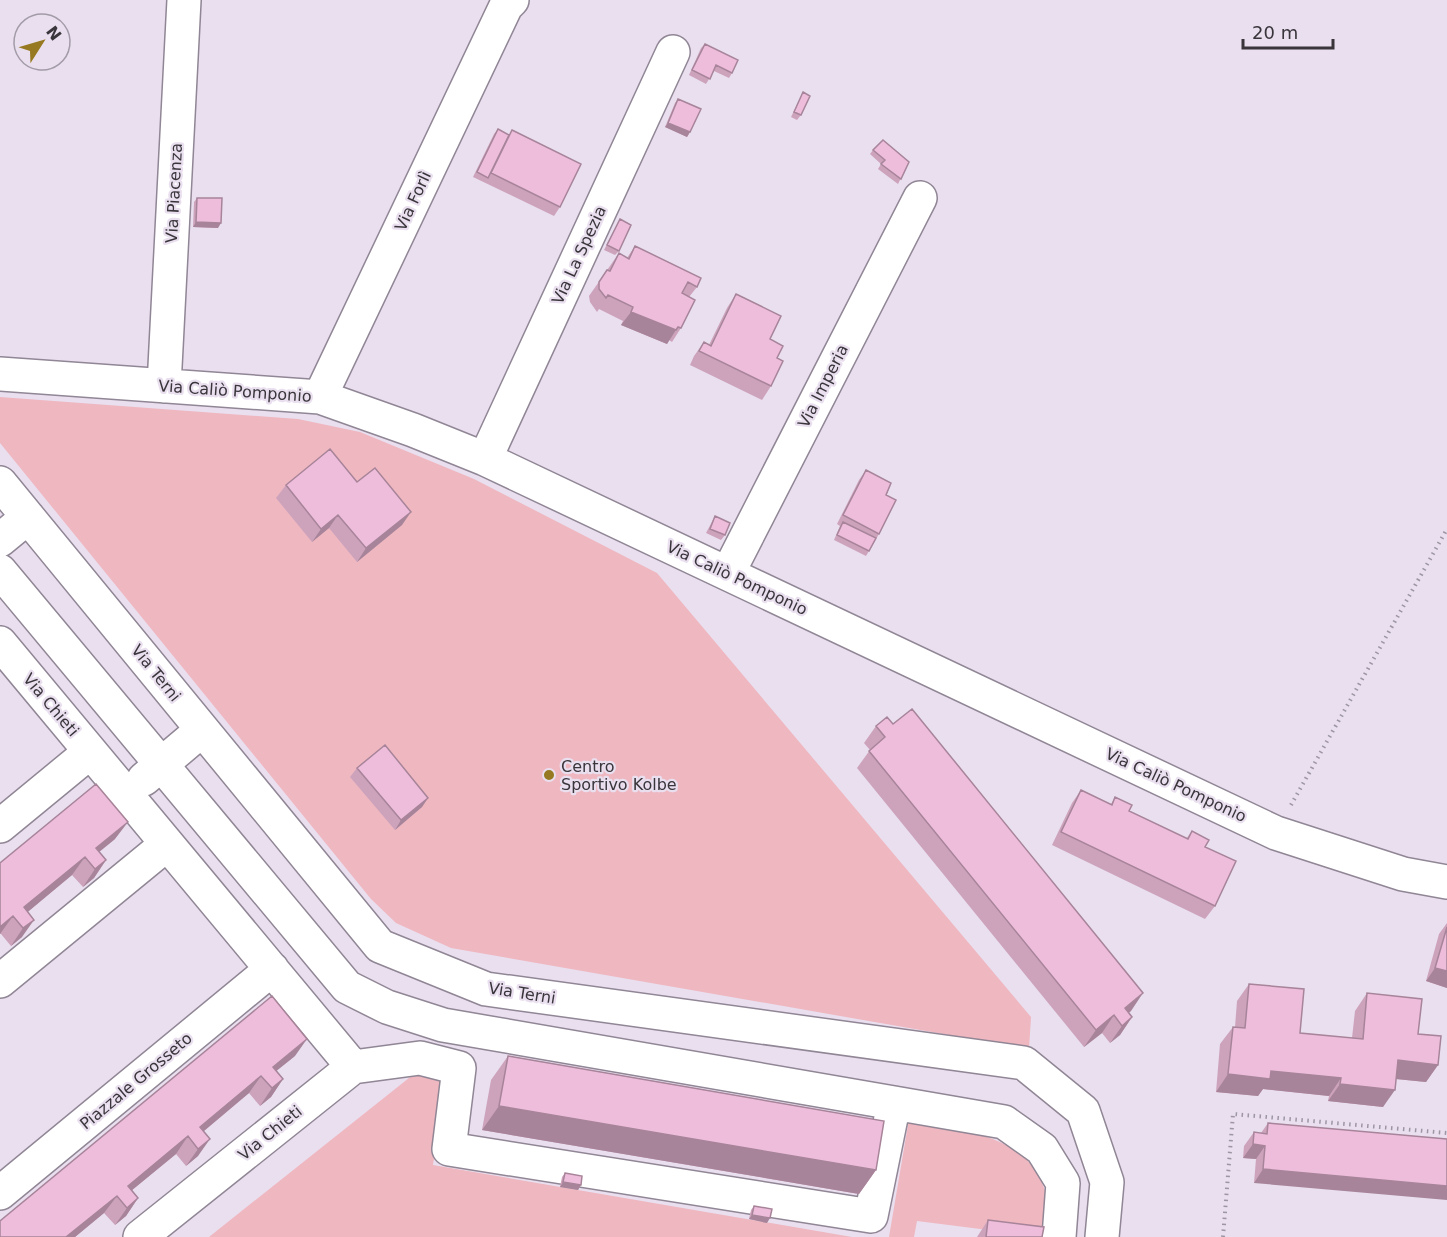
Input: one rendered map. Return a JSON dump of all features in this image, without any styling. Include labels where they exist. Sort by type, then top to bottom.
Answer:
[{"type":"street","name":"Via Piacenza","points":[[164,386],[184,0]]},
{"type":"street","name":"Via Forlì","points":[[320,397],[507,2]]},
{"type":"street","name":"Via La Spezia","points":[[485,459],[673,52]]},
{"type":"street","name":"Via Imperia","points":[[728,573],[920,198]]},
{"type":"street","name":"Via Caliò Pomponio","points":[[0,374],[320,397],[485,459],[1276,833],[1403,874],[1447,882]]},
{"type":"street","name":"Via Terni","points":[[0,483],[380,946],[486,989],[1024,1063],[1083,1111],[1107,1182],[1102,1237]]},
{"type":"street","points":[[0,540],[28,517]]},
{"type":"street","points":[[0,571],[347,987],[387,1007],[442,1025],[1004,1122],[1042,1149],[1063,1183],[1059,1237]]},
{"type":"street","name":"Via Chieti","points":[[0,643],[353,1067],[140,1237]]},
{"type":"street","points":[[126,795],[202,730]]},
{"type":"street","points":[[0,826],[90,752]]},
{"type":"street","points":[[0,981],[167,844]]},
{"type":"street","name":"Piazzale Grosseto","points":[[0,1193],[272,969]]},
{"type":"street","points":[[314,1021],[347,987]]},
{"type":"street","points":[[353,1067],[420,1058],[459,1068],[449,1149],[871,1216],[894,1103]]},
{"type":"path","points":[[1276,833],[1447,529]]},
{"type":"path","points":[[1223,1237],[1233,1114],[1447,1133]]},
{"type":"shaded area","name":"Centro Sportivo Kolbe","points":[[0,397],[298,419],[360,432],[474,479],[657,573],[1031,1017],[1029,1049],[451,948],[396,923],[371,899],[0,443]]},
{"type":"shaded area","points":[[419,1070],[446,1076],[433,1165],[852,1237],[209,1237]]},
{"type":"shaded area","points":[[909,1119],[991,1138],[1010,1147],[1026,1159],[1038,1175],[1046,1195],[1044,1237],[917,1221],[914,1237],[889,1237]]},
{"type":"building","points":[[705,44],[738,60],[732,73],[716,65],[710,79],[692,70]]},
{"type":"building","points":[[803,92],[810,96],[801,115],[794,112]]},
{"type":"building","points":[[678,99],[701,109],[690,132],[668,123]]},
{"type":"building","points":[[498,129],[509,135],[488,178],[477,172]]},
{"type":"building","points":[[512,130],[581,164],[560,207],[491,173]]},
{"type":"building","points":[[883,140],[909,162],[901,179],[881,164],[885,160],[873,150]]},
{"type":"building","points":[[197,198],[222,198],[221,223],[196,222]]},
{"type":"building","points":[[620,219],[631,225],[619,251],[607,245]]},
{"type":"building","points":[[635,246],[701,278],[697,287],[688,282],[682,293],[695,300],[681,328],[678,327],[676,330],[631,312],[633,307],[608,295],[606,298],[599,289],[599,282],[607,270],[610,271],[619,253],[629,259]]},
{"type":"building","points":[[736,294],[781,316],[770,339],[783,346],[777,358],[783,361],[771,386],[699,351],[704,342],[711,346]]},
{"type":"building","points":[[330,449],[357,482],[375,468],[411,512],[366,548],[338,515],[321,529],[286,485]]},
{"type":"building","points":[[866,470],[891,483],[886,495],[896,500],[879,534],[843,515]]},
{"type":"building","points":[[715,516],[730,523],[725,535],[710,529]]},
{"type":"building","points":[[843,522],[876,538],[869,551],[837,535]]},
{"type":"building","points":[[912,709],[1143,993],[1125,1008],[1132,1017],[1122,1026],[1114,1015],[1096,1030],[869,751],[885,737],[876,726],[887,717],[893,724]]},
{"type":"building","points":[[385,745],[428,798],[401,820],[357,768]]},
{"type":"building","points":[[96,784],[128,822],[96,848],[106,860],[95,869],[85,857],[24,907],[34,920],[23,928],[13,916],[0,927],[0,863]]},
{"type":"building","points":[[1081,790],[1112,805],[1115,797],[1132,805],[1129,811],[1188,839],[1192,831],[1209,840],[1205,847],[1236,861],[1215,906],[1061,832]]},
{"type":"building","points":[[1447,927],[1447,971],[1435,968]]},
{"type":"building","points":[[1249,984],[1304,989],[1300,1033],[1363,1039],[1367,993],[1422,999],[1418,1034],[1441,1036],[1438,1065],[1398,1060],[1395,1090],[1340,1084],[1341,1078],[1271,1071],[1270,1079],[1228,1074],[1233,1027],[1245,1028]]},
{"type":"building","points":[[272,996],[307,1039],[273,1067],[283,1079],[272,1088],[261,1076],[200,1127],[210,1139],[198,1149],[188,1136],[128,1186],[138,1198],[127,1208],[117,1196],[66,1237],[0,1237],[0,1221]]},
{"type":"building","points":[[508,1056],[884,1121],[876,1170],[499,1106]]},
{"type":"building","points":[[1268,1123],[1447,1139],[1447,1186],[1263,1169],[1265,1146],[1253,1144],[1254,1132],[1267,1134]]},
{"type":"building","points":[[565,1173],[582,1176],[581,1185],[563,1182]]},
{"type":"building","points":[[754,1206],[772,1209],[770,1218],[752,1215]]},
{"type":"building","points":[[988,1220],[1044,1227],[1042,1237],[986,1237]]},
{"type":"place","name":"Centro Sportivo Kolbe","points":[[549,775]]}]
